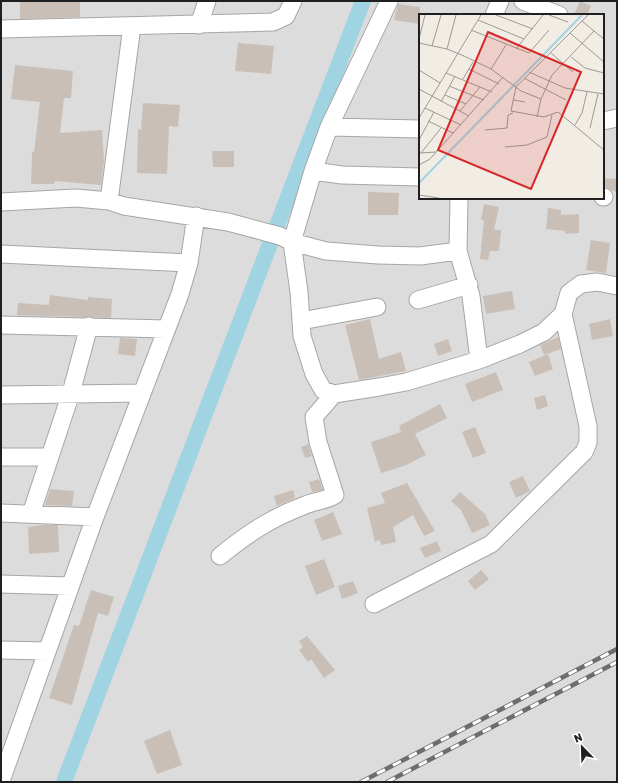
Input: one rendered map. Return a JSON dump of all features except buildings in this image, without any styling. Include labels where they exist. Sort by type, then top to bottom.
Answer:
[{"type":"street","points":[[200,25],[207,1]]},
{"type":"street","points":[[1,28],[200,25],[273,22],[286,16],[293,1]]},
{"type":"street","points":[[389,1],[329,127],[286,239],[304,345],[314,374],[323,390],[334,394],[406,382],[479,360],[520,344],[544,332],[563,314]]},
{"type":"street","points":[[494,14],[500,1]]},
{"type":"street","points":[[523,1],[556,14]]},
{"type":"street","points":[[109,201],[132,26]]},
{"type":"street","points":[[604,121],[617,118]]},
{"type":"street","points":[[329,127],[419,129]]},
{"type":"street","points":[[313,171],[342,175],[419,177]]},
{"type":"street","points":[[1,202],[76,198],[109,201],[124,206],[196,216],[242,226],[326,251],[378,255],[420,256],[458,251]]},
{"type":"street","points":[[459,199],[458,251],[469,285],[479,360]]},
{"type":"street","points":[[1,781],[95,517],[180,294],[189,262],[196,216]]},
{"type":"street","points":[[1,254],[189,262]]},
{"type":"street","points":[[374,604],[492,544],[584,452],[588,443],[588,426],[563,314],[569,293],[581,284],[597,282],[617,286]]},
{"type":"street","points":[[418,300],[469,285]]},
{"type":"street","points":[[301,321],[377,307]]},
{"type":"street","points":[[1,325],[167,329]]},
{"type":"street","points":[[31,514],[71,393],[89,326]]},
{"type":"street","points":[[1,395],[142,393]]},
{"type":"street","points":[[220,556],[250,532],[284,514],[305,505],[325,501],[335,495],[318,442],[314,417],[334,394]]},
{"type":"street","points":[[1,457],[50,457]]},
{"type":"street","points":[[1,513],[95,517]]},
{"type":"street","points":[[1,584],[70,586]]},
{"type":"street","points":[[1,650],[47,650]]},
{"type":"shaded area","points":[[1,1],[617,1],[617,777],[615,782],[1,782]]},
{"type":"waterway","points":[[64,782],[363,1]]},
{"type":"railway","points":[[361,782],[617,649]]},
{"type":"railway","points":[[387,782],[617,662]]}]
